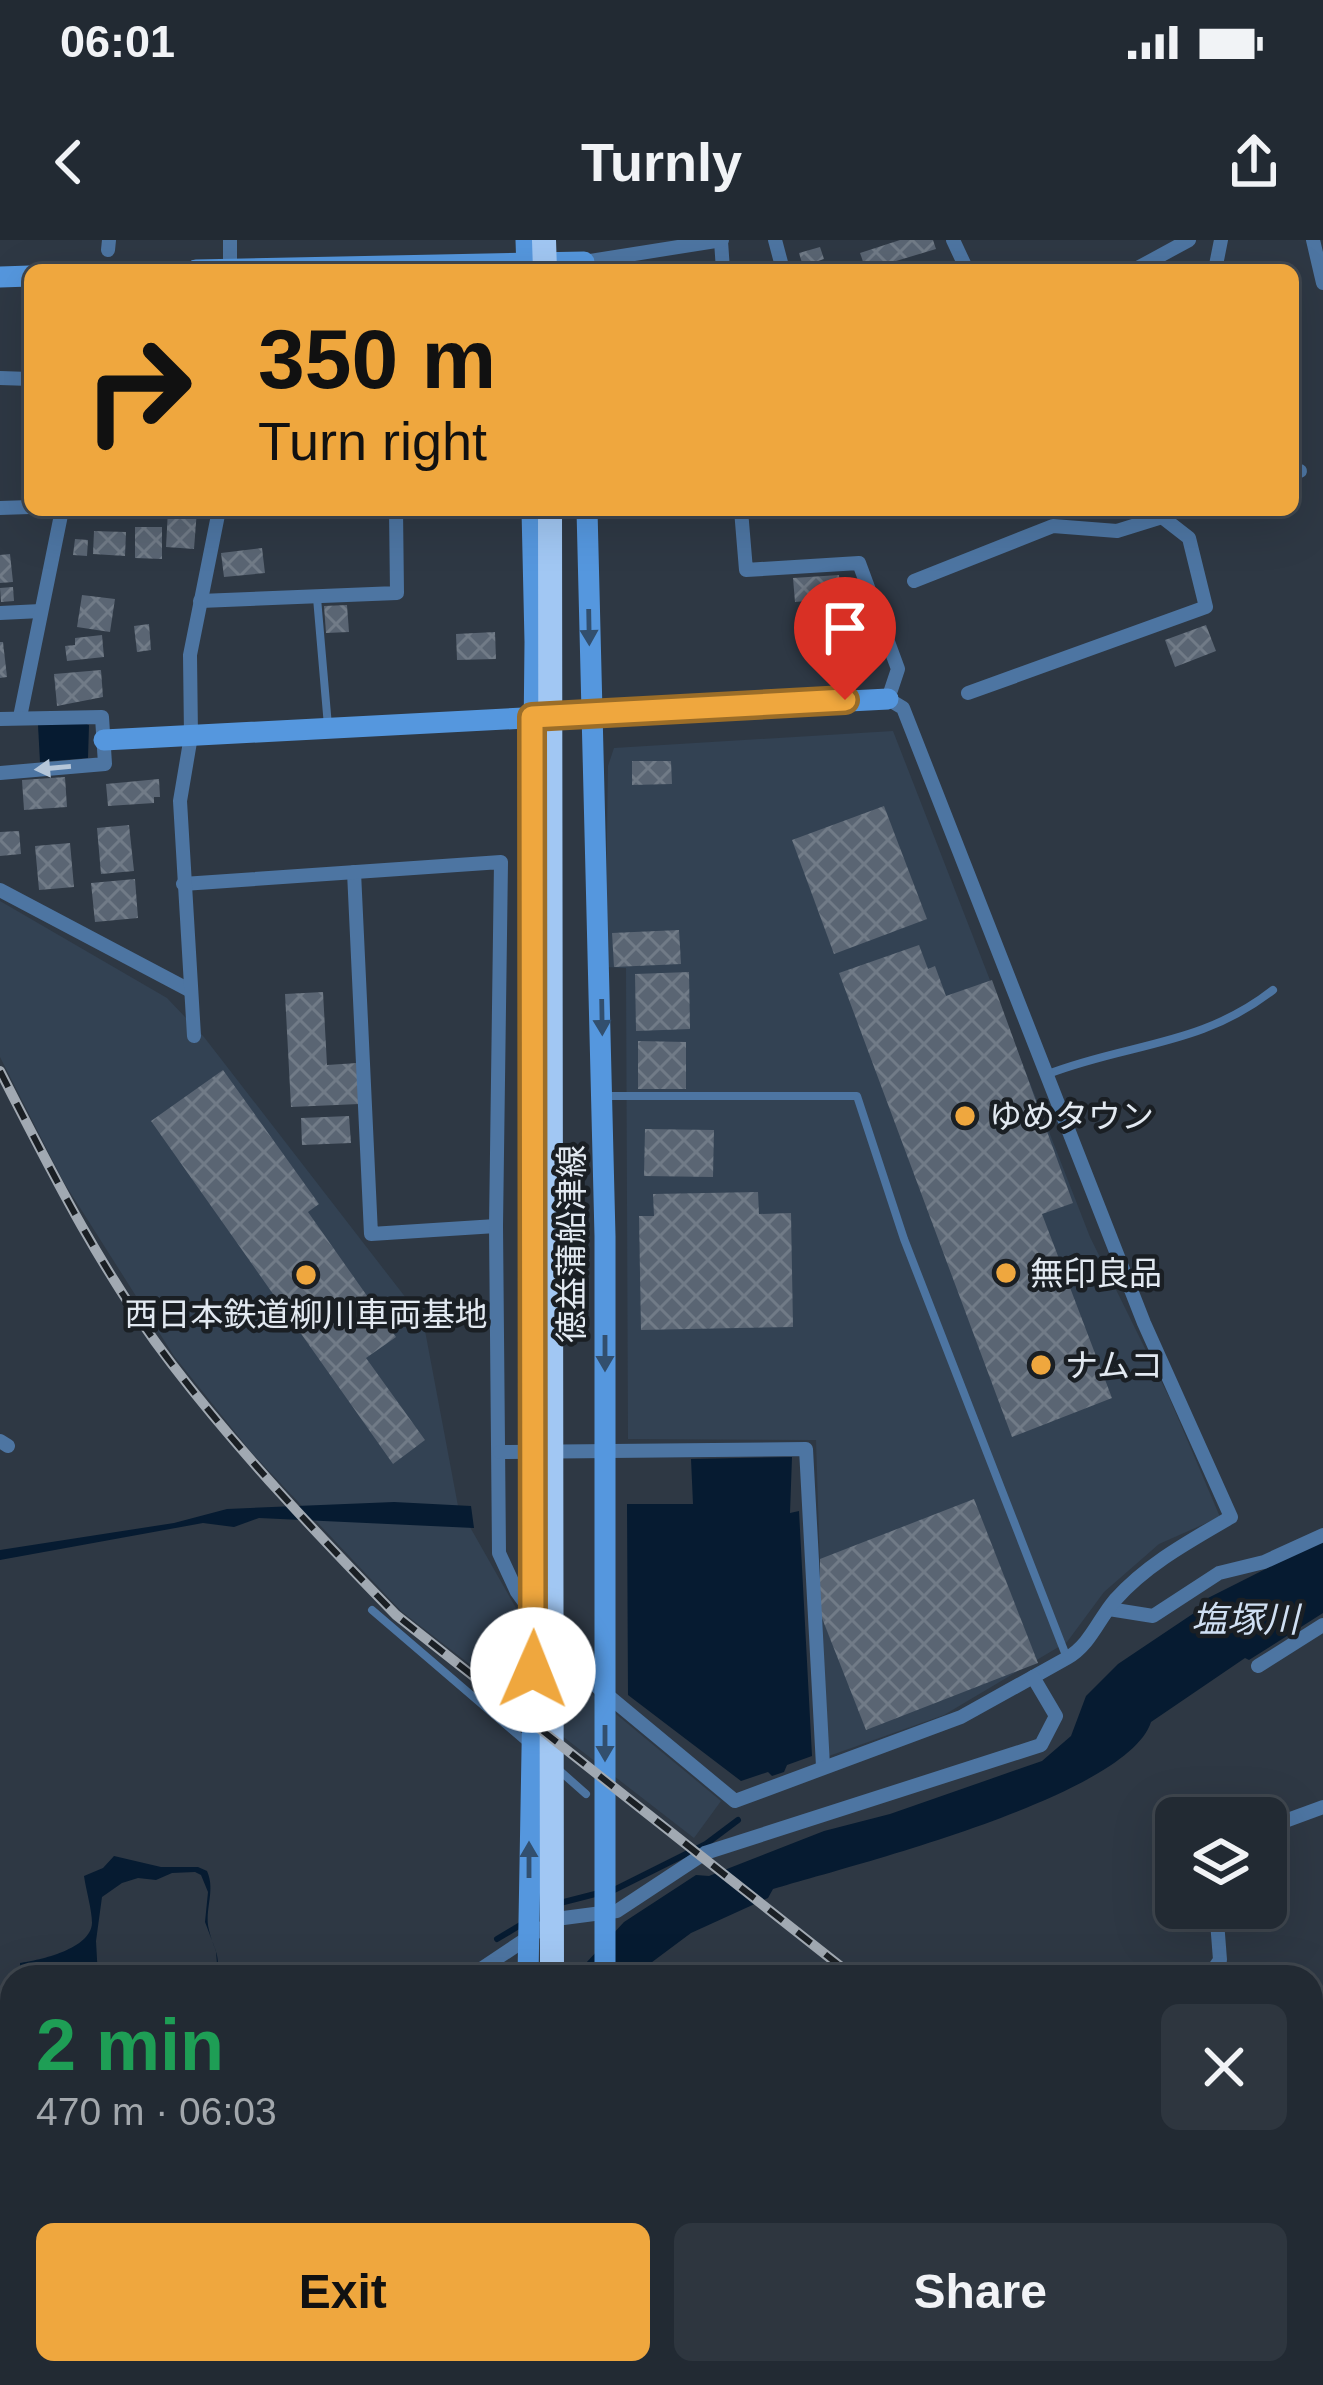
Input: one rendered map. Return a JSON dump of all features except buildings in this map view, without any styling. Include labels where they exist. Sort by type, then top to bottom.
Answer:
[{"type":"highway","points":[[550,516],[552,1965]]},
{"type":"main road","points":[[551,264],[583,257]]},
{"type":"main road","name":"徳益蒲船津線","points":[[528,1965],[535,1583],[532,516]]},
{"type":"main road","name":"徳益蒲船津線","points":[[587,516],[605,1236],[605,1965]]},
{"type":"main road","points":[[104,740],[888,699]]},
{"type":"street","points":[[583,257],[722,240]]},
{"type":"street","points":[[1145,264],[1189,240]]},
{"type":"street","points":[[1313,240],[1323,283]]},
{"type":"street","points":[[20,717],[61,516]]},
{"type":"street","points":[[194,1036],[180,801],[191,736],[190,655],[218,516]]},
{"type":"street","points":[[200,601],[398,593],[396,516]]},
{"type":"street","points":[[183,884],[500,862],[499,1553],[517,1592],[565,1660],[735,1801],[962,1717],[1080,1650],[1108,1610],[1169,1554],[1232,1517],[1144,1323],[903,708],[888,699],[898,669],[860,563],[746,570],[742,516]]},
{"type":"street","points":[[914,581],[1053,526],[1117,531],[1155,516]]},
{"type":"street","points":[[968,694],[1206,607],[1189,538],[1166,516]]},
{"type":"street","points":[[0,613],[41,611]]},
{"type":"street","points":[[0,719],[102,717],[105,764],[0,773]]},
{"type":"street","points":[[354,872],[370,1234],[496,1226]]},
{"type":"street","points":[[0,890],[190,991]]},
{"type":"street","points":[[499,974],[532,972]]},
{"type":"street","points":[[500,1452],[806,1449],[824,1766]]},
{"type":"street","points":[[1108,1610],[1153,1616],[1219,1573],[1264,1562],[1323,1535]]},
{"type":"street","points":[[1258,1666],[1323,1625]]},
{"type":"street","points":[[487,1965],[556,1919],[617,1911],[705,1852],[1041,1745],[1057,1716],[1033,1677]]},
{"type":"street","points":[[1287,1820],[1323,1807]]},
{"type":"street","points":[[1217,1965],[1218,1929]]},
{"type":"lane","points":[[317,596],[328,728]]},
{"type":"lane","points":[[1047,1075],[1088,1058],[1194,1035],[1254,1005],[1273,990]]},
{"type":"lane","points":[[603,1096],[857,1096],[904,1239],[1067,1658]]},
{"type":"lane","points":[[372,1610],[586,1794]]},
{"type":"shaded area","points":[[893,731],[1090,1237],[1169,1397],[1220,1517],[1159,1544],[1104,1592],[1067,1642],[944,1715],[826,1757],[816,1440],[628,1439],[626,968],[605,967],[608,766],[614,748]]},
{"type":"shaded area","points":[[0,901],[167,998],[204,1037],[423,1320],[458,1506],[541,1652],[721,1801],[694,1838],[401,1611],[251,1452],[174,1356],[63,1181],[0,1057]]},
{"type":"water","points":[[38,725],[89,725],[88,758],[40,762]]},
{"type":"water","points":[[792,1457],[790,1513],[799,1511],[812,1756],[787,1765],[784,1772],[741,1781],[628,1695],[627,1504],[693,1504],[691,1459]]},
{"type":"water","points":[[394,1502],[471,1506],[474,1528],[259,1518],[234,1527],[203,1523],[0,1560],[0,1550],[174,1523],[227,1509]]},
{"type":"water","name":"塩塚川","points":[[1323,1540],[1323,1613],[1249,1660],[1245,1658],[1151,1722],[1131,1750],[1092,1776],[982,1825],[773,1889],[768,1898],[691,1933],[648,1965],[584,1965],[624,1922],[696,1875],[709,1876],[824,1831],[890,1814],[1042,1761],[1071,1736],[1086,1696],[1118,1664],[1206,1605],[1204,1600]]},
{"type":"water","points":[[114,1856],[207,1871],[213,1942],[205,1922],[208,1892],[201,1875],[172,1873],[156,1880],[122,1883],[102,1897],[97,1965],[20,1965],[63,1952],[83,1940],[92,1923],[84,1876],[103,1868]]},
{"type":"waterway","points":[[612,1891],[706,1844],[738,1820]]},
{"type":"waterway","points":[[560,1903],[599,1893]]},
{"type":"waterway","points":[[497,1939],[522,1924]]},
{"type":"railway","points":[[0,1071],[79,1221],[146,1329],[224,1429],[337,1554],[396,1615],[839,1965]]},
{"type":"place","name":"ゆめタウン","points":[[965,1116]]},
{"type":"place","name":"無印良品","points":[[1006,1273]]},
{"type":"place","name":"西日本鉄道柳川車両基地","points":[[306,1275]]},
{"type":"place","name":"ナムコ","points":[[1041,1365]]},
{"type":"route","points":[[533,1670],[532,717],[845,700]]}]
